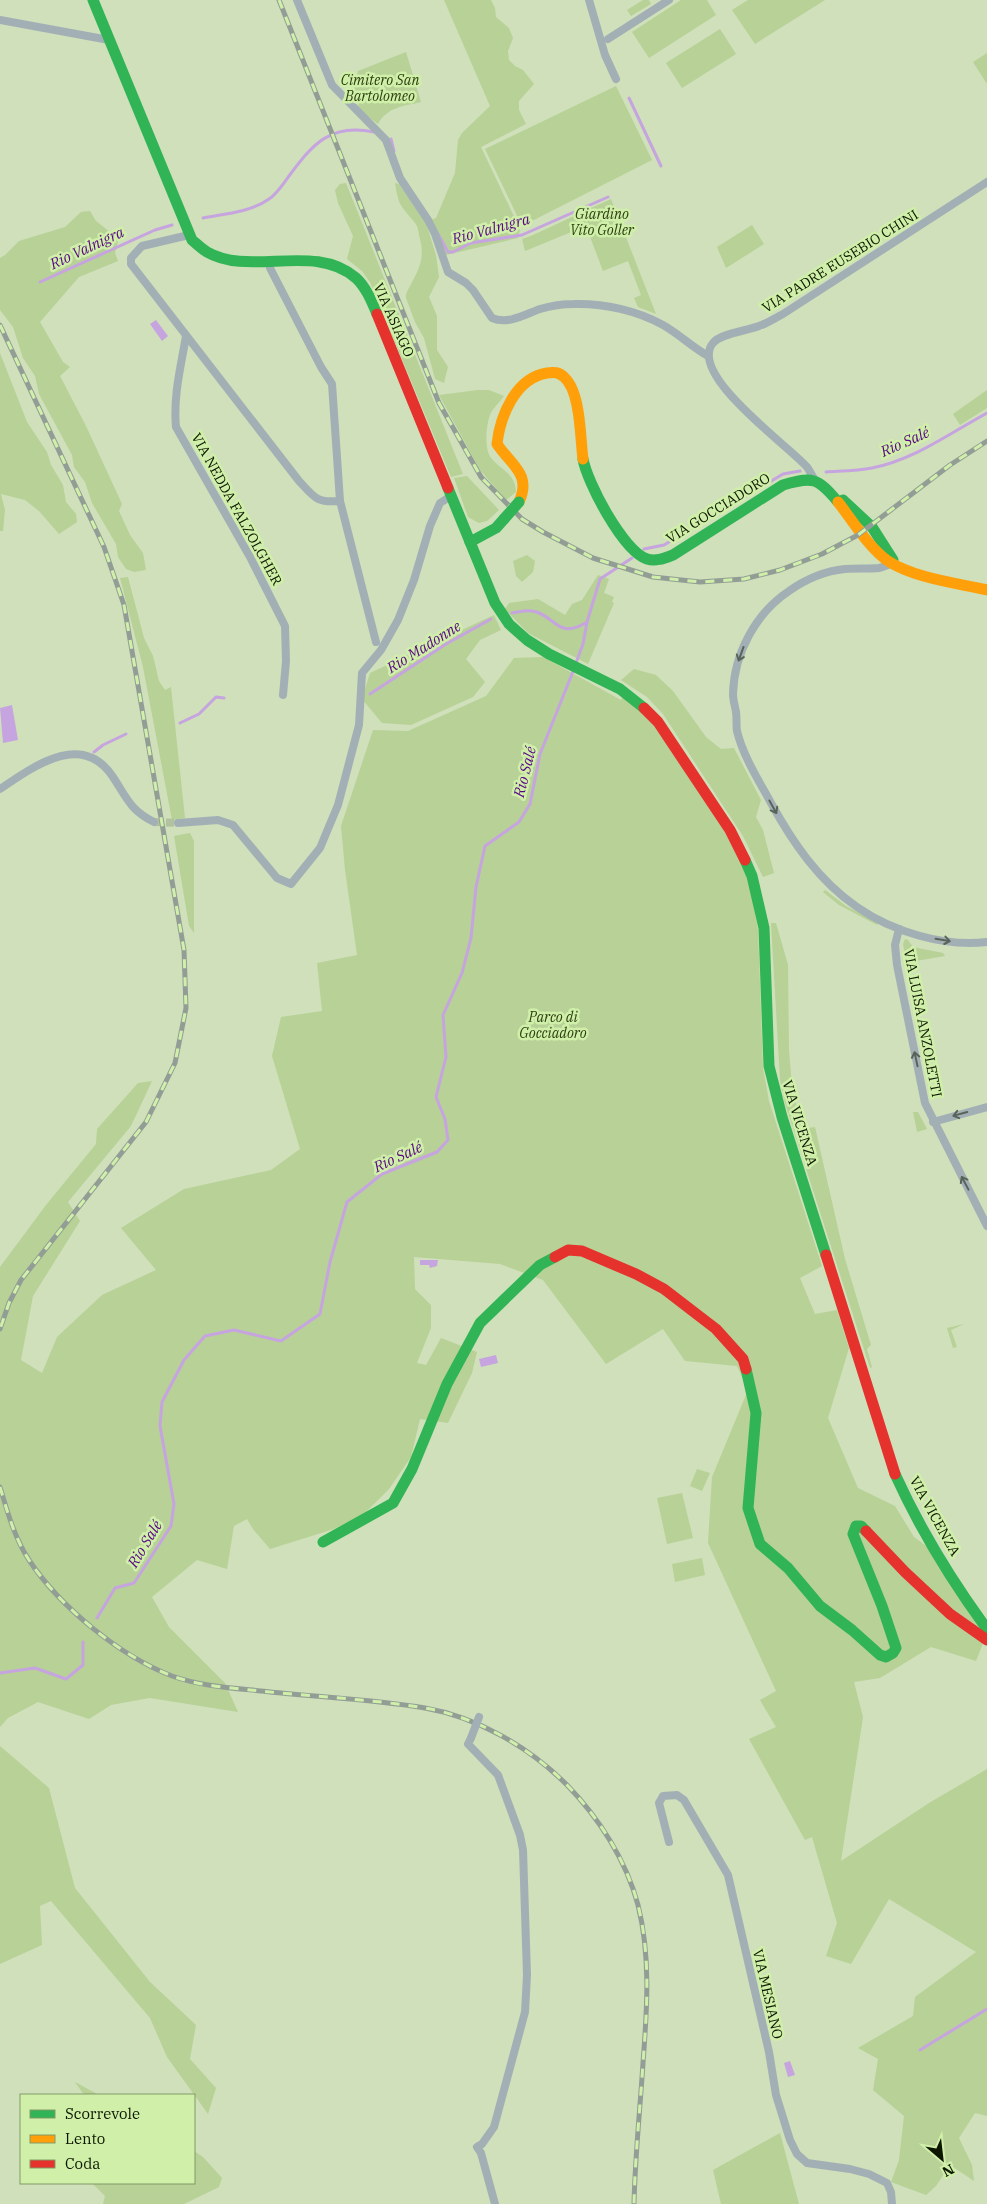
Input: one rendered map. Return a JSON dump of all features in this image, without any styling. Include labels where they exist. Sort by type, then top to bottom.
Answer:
[{"type":"street","name":"VIA ASIAGO","points":[[93,0],[189,235],[202,251],[216,257],[321,263],[336,266],[355,277],[365,289],[503,619],[525,639],[569,663]]},
{"type":"street","points":[[297,0],[332,85],[386,140],[400,178],[435,234],[448,272],[466,283],[473,290],[492,318],[497,320],[525,318],[541,309],[574,304],[620,309],[647,317],[664,326],[708,356],[710,365],[735,400],[806,466],[815,480],[832,495],[845,501],[864,520],[877,536],[894,563],[904,570],[917,575],[987,590]]},
{"type":"street","points":[[589,0],[603,49],[616,79]]},
{"type":"street","points":[[608,39],[669,0]]},
{"type":"street","points":[[0,20],[109,40]]},
{"type":"street","name":"VIA PADRE EUSEBIO CHINI","points":[[708,356],[713,342],[719,338],[758,326],[783,314],[987,182]]},
{"type":"street","points":[[189,235],[142,246],[135,251],[131,258],[134,270],[316,499],[325,502],[340,501]]},
{"type":"street","points":[[269,260],[270,268],[321,367],[332,384],[340,501],[376,642]]},
{"type":"street","name":"VIA NEDDA FALZOLGHER","points":[[186,336],[180,362],[179,384],[174,406],[176,427],[250,557],[285,626],[286,661],[282,694]]},
{"type":"street","name":"VIA GOCCIADORO","points":[[470,542],[496,528],[525,493],[523,477],[497,444],[498,426],[502,416],[521,387],[547,372],[556,372],[565,377],[570,384],[577,407],[584,461],[590,483],[627,542],[640,557],[653,561],[673,555],[783,485],[803,479],[815,480]]},
{"type":"street","points":[[178,823],[218,820],[233,825],[277,878],[291,884],[309,863],[320,848],[338,804],[359,725],[362,673],[382,650],[398,620],[414,580],[430,526],[440,503],[451,496]]},
{"type":"street","points":[[894,563],[879,568],[829,572],[815,577],[787,592],[765,612],[748,637],[737,664],[733,695],[736,730],[747,757],[781,821],[802,854],[819,874],[858,908],[900,928],[926,937],[948,941],[987,942]]},
{"type":"street","name":"VIA VICENZA","points":[[569,663],[624,692],[644,706],[658,722],[730,830],[749,869],[764,928],[769,1066],[780,1111],[898,1480],[915,1516],[953,1579],[987,1628]]},
{"type":"street","points":[[0,790],[28,770],[49,759],[69,754],[83,756],[98,761],[112,775],[127,801],[139,814],[154,822]]},
{"type":"street","name":"VIA LUISA ANZOLETTI","points":[[900,928],[896,945],[897,965],[925,1103],[987,1226]]},
{"type":"street","points":[[933,1122],[987,1107]]},
{"type":"street","points":[[324,1542],[393,1503],[412,1469],[447,1384],[480,1323],[540,1265],[568,1250],[582,1252],[636,1274],[664,1290],[716,1328],[743,1359],[756,1413],[748,1508],[754,1528],[760,1544],[788,1568],[820,1606],[852,1630],[880,1655],[886,1657],[893,1653],[896,1648],[882,1606],[853,1534],[853,1530],[858,1526],[867,1532],[905,1572],[950,1614],[957,1620],[979,1631],[987,1640]]},
{"type":"street","points":[[479,1717],[470,1741],[498,1775],[520,1835],[523,1850],[522,1887],[527,1975],[525,2012],[494,2127],[482,2144],[477,2146],[481,2153],[495,2204]]},
{"type":"street","name":"VIA MESIANO","points":[[670,1842],[659,1803],[663,1796],[677,1795],[684,1800],[728,1875],[769,2052],[776,2095],[797,2154],[807,2163],[850,2169],[869,2174],[887,2183],[891,2192],[892,2204]]},
{"type":"green space","points":[[444,0],[491,0],[495,8],[496,17],[509,28],[513,38],[508,51],[509,60],[523,70],[534,84],[519,101],[519,110],[526,124],[481,147],[520,229],[518,238],[446,255],[430,220],[436,218],[455,173],[458,140],[462,133],[490,106]]},
{"type":"green space","points":[[643,0],[649,0],[651,4],[631,16],[627,10]]},
{"type":"green space","points":[[681,0],[707,0],[716,15],[649,58],[632,32]]},
{"type":"green space","points":[[748,0],[825,0],[755,44],[732,10]]},
{"type":"green space","points":[[720,29],[736,54],[682,88],[666,63]]},
{"type":"green space","name":"Cimitero San Bartolomeo","points":[[406,52],[421,102],[402,106],[391,111],[378,124],[360,111],[354,87],[358,71]]},
{"type":"green space","points":[[987,53],[987,84],[973,62]]},
{"type":"green space","points":[[616,86],[652,160],[522,226],[485,149]]},
{"type":"green space","points":[[346,183],[463,474],[451,477],[370,282],[362,271],[347,259],[353,236],[338,203],[335,190],[340,184]]},
{"type":"green space","points":[[395,183],[399,184],[425,220],[436,255],[439,277],[429,297],[437,316],[437,350],[448,367],[444,383],[435,379],[424,338],[415,322],[406,298],[406,294],[419,268],[422,247],[415,223],[401,206]]},
{"type":"green space","name":"Giardino Vito Goller","points":[[611,199],[656,314],[638,307],[634,298],[641,295],[628,261],[603,271],[586,226],[525,251],[522,239]]},
{"type":"green space","points":[[90,211],[96,221],[116,237],[118,241],[115,253],[118,261],[79,277],[40,322],[63,362],[70,367],[60,376],[86,426],[122,504],[119,511],[130,535],[143,553],[146,570],[134,572],[126,569],[118,557],[116,544],[92,503],[85,482],[74,467],[72,455],[39,394],[35,376],[23,358],[13,327],[0,310],[0,258],[19,241],[65,227],[81,212]]},
{"type":"green space","points":[[752,225],[764,244],[726,268],[717,247]]},
{"type":"green space","points":[[0,353],[27,422],[47,452],[51,465],[63,485],[66,502],[76,514],[77,522],[59,534],[39,511],[25,500],[1,494],[5,510],[3,531],[0,531]]},
{"type":"green space","points":[[489,390],[504,396],[492,410],[487,425],[486,437],[487,449],[491,458],[511,476],[515,486],[516,492],[506,500],[480,470],[439,395]]},
{"type":"green space","points":[[987,390],[987,408],[960,425],[953,414]]},
{"type":"green space","points":[[467,476],[499,510],[487,521],[479,523],[468,517],[454,478]]},
{"type":"green space","points":[[527,555],[535,561],[533,572],[522,582],[516,576],[513,561]]},
{"type":"green space","points":[[598,575],[609,579],[604,593],[614,597],[612,602],[614,603],[588,664],[528,633],[505,609],[509,603],[538,599],[565,615],[572,604],[582,600]]},
{"type":"green space","points":[[128,577],[144,638],[153,656],[159,681],[165,690],[171,687],[185,818],[172,820],[143,667],[120,578]]},
{"type":"green space","points":[[494,615],[501,630],[480,640],[466,659],[485,682],[473,697],[411,725],[382,723],[362,699],[370,673]]},
{"type":"green space","name":"Parco di Gocciadoro","points":[[543,657],[621,700],[624,695],[633,702],[653,724],[719,821],[748,876],[758,929],[763,1068],[769,1101],[822,1266],[800,1278],[815,1314],[837,1310],[849,1348],[828,1418],[858,1488],[895,1506],[914,1537],[929,1548],[987,1633],[976,1661],[931,1647],[880,1678],[854,1682],[863,1717],[841,1861],[929,1803],[987,1769],[987,2116],[975,2113],[959,2138],[972,2165],[974,2181],[950,2165],[936,2186],[926,2195],[891,2182],[899,2160],[904,2116],[873,2090],[878,2059],[858,2048],[913,2016],[915,1997],[976,1952],[889,1899],[851,1964],[826,1956],[837,1923],[812,1837],[805,1840],[749,1739],[776,1727],[760,1700],[776,1691],[708,1543],[712,1477],[748,1390],[737,1366],[685,1361],[663,1329],[606,1364],[543,1280],[500,1264],[414,1257],[415,1289],[431,1305],[431,1328],[417,1363],[426,1365],[441,1338],[477,1352],[472,1373],[448,1423],[420,1419],[411,1457],[389,1489],[364,1514],[334,1529],[270,1549],[247,1519],[234,1526],[227,1569],[197,1560],[152,1597],[169,1627],[225,1683],[238,1712],[150,1698],[111,1705],[89,1719],[38,1702],[8,1718],[0,1727],[0,1267],[46,1205],[96,1144],[97,1129],[138,1083],[152,1081],[131,1126],[68,1202],[80,1221],[33,1296],[21,1360],[42,1373],[57,1337],[102,1295],[156,1270],[121,1228],[184,1189],[271,1170],[300,1149],[272,1056],[281,1017],[322,1011],[317,963],[357,955],[341,826],[373,730],[408,731],[486,696],[514,658]]},
{"type":"green space","points":[[634,669],[656,675],[673,691],[706,737],[721,749],[734,748],[761,800],[756,817],[763,830],[774,873],[763,877],[743,836],[663,714],[647,697],[621,680]]},
{"type":"green space","points":[[190,833],[194,841],[194,933],[189,926],[174,836]]},
{"type":"green space","points":[[825,890],[846,906],[878,923],[877,925],[839,905],[823,892]]},
{"type":"green space","points":[[771,923],[776,923],[788,965],[789,1050],[792,1086],[802,1129],[815,1127],[845,1259],[871,1345],[867,1349],[872,1367],[870,1368],[785,1103],[780,1080]]},
{"type":"green space","points":[[905,939],[913,947],[943,953],[945,956],[910,962],[906,961],[903,944]]},
{"type":"green space","points":[[913,1112],[918,1112],[927,1129],[917,1132]]},
{"type":"green space","points":[[964,1324],[951,1330],[957,1347],[953,1348],[947,1328]]},
{"type":"green space","points":[[697,1469],[710,1473],[702,1491],[690,1486]]},
{"type":"green space","points":[[682,1493],[693,1538],[667,1544],[657,1498]]},
{"type":"green space","points":[[702,1558],[705,1575],[675,1582],[672,1564]]},
{"type":"green space","points":[[0,1746],[49,1788],[75,1888],[150,1982],[196,2025],[190,2059],[216,2088],[208,2114],[167,2057],[150,2018],[51,1901],[40,1906],[42,1945],[0,1964]]},
{"type":"green space","points":[[75,2082],[97,2094],[83,2094]]},
{"type":"green space","points":[[780,2133],[799,2204],[721,2204],[713,2170]]},
{"type":"green space","points":[[195,2152],[203,2157],[222,2178],[219,2187],[184,2204],[103,2204],[105,2196],[93,2184],[195,2184]]},
{"type":"shaded area","points":[[156,320],[168,336],[162,341],[150,324]]},
{"type":"shaded area","points":[[12,705],[18,740],[3,743],[0,708]]},
{"type":"shaded area","points":[[420,1260],[438,1260],[437,1266],[430,1268],[429,1265],[420,1265]]},
{"type":"shaded area","points":[[496,1355],[498,1363],[481,1367],[479,1359]]},
{"type":"shaded area","points":[[790,2061],[795,2075],[788,2077],[784,2063]]},
{"type":"waterway","name":"Rio Valnigra","points":[[629,98],[661,166]]},
{"type":"waterway","name":"Rio Valnigra","points":[[203,218],[246,210],[269,199],[277,192],[306,154],[324,139],[346,131],[374,132]]},
{"type":"waterway","name":"Rio Valnigra","points":[[391,139],[394,151]]},
{"type":"waterway","name":"Rio Valnigra","points":[[438,234],[448,252],[453,252],[471,243],[522,235],[608,197]]},
{"type":"waterway","name":"Rio Valnigra","points":[[40,282],[155,230],[172,225]]},
{"type":"waterway","name":"Rio Salé","points":[[826,472],[866,469],[902,459],[987,413]]},
{"type":"waterway","name":"Rio Salé","points":[[644,549],[664,545],[783,474],[800,471]]},
{"type":"waterway","name":"Rio Salé","points":[[576,663],[583,644],[587,622],[600,579],[632,558]]},
{"type":"waterway","name":"Rio Madonne","points":[[512,613],[525,611],[540,613],[562,628],[569,629],[587,622]]},
{"type":"waterway","name":"Rio Madonne","points":[[370,694],[446,644],[491,619]]},
{"type":"waterway","name":"Rio Salé","points":[[97,1618],[115,1588],[134,1583],[171,1526],[174,1504],[160,1426],[162,1402],[184,1360],[205,1336],[234,1330],[281,1341],[320,1314],[330,1262],[347,1202],[382,1174],[437,1152],[448,1140],[445,1119],[436,1097],[446,1057],[443,1015],[462,973],[471,938],[476,887],[485,846],[519,822],[530,804],[540,754],[574,669]]},
{"type":"waterway","name":"Rio Madonne","points":[[180,723],[199,714],[216,697],[224,698]]},
{"type":"waterway","name":"Rio Madonne","points":[[94,752],[103,745],[126,734]]},
{"type":"waterway","name":"Rio Salé","points":[[0,1673],[35,1668],[66,1679],[83,1665],[83,1642]]},
{"type":"waterway","points":[[920,2050],[987,2009]]},
{"type":"tunnel","points":[[154,822],[178,823]]},
{"type":"railway","points":[[279,0],[439,403],[481,477],[522,519],[593,558],[653,577],[700,582],[744,579],[780,570],[822,554],[858,535],[950,465],[987,441]]},
{"type":"railway","points":[[0,325],[104,547],[124,605],[184,950],[186,1008],[175,1063],[146,1122],[21,1280],[9,1303],[0,1329]]},
{"type":"railway","points":[[0,1487],[20,1543],[42,1578],[74,1612],[93,1628],[112,1643],[152,1667],[172,1676],[216,1686],[384,1702],[425,1708],[464,1718],[519,1746],[552,1771],[579,1798],[590,1811],[619,1856],[633,1888],[645,1944],[647,2003],[634,2204]]},
{"type":"traffic: fast","points":[[93,0],[192,240],[207,252],[224,259],[243,262],[321,262],[340,268],[360,282],[377,314]]},
{"type":"traffic: fast","points":[[583,459],[591,483],[617,530],[627,543],[638,553],[650,560],[673,555],[783,485],[801,480],[814,481],[825,488],[838,502]]},
{"type":"traffic: fast","points":[[448,488],[495,603],[509,624],[527,640],[549,654],[620,689],[644,708]]},
{"type":"traffic: fast","points":[[843,500],[872,527],[893,560]]},
{"type":"traffic: fast","points":[[504,519],[519,502]]},
{"type":"traffic: fast","points":[[470,542],[496,528],[504,519]]},
{"type":"traffic: fast","points":[[745,860],[752,876],[764,928],[769,1066],[782,1117],[826,1255]]},
{"type":"traffic: fast","points":[[323,1542],[393,1503],[412,1469],[447,1384],[480,1323],[540,1265],[555,1257]]},
{"type":"traffic: fast","points":[[746,1369],[756,1413],[748,1508],[760,1544],[788,1568],[820,1606],[852,1630],[880,1655],[886,1657],[893,1653],[896,1648],[882,1606],[853,1534],[856,1526],[861,1526],[866,1531]]},
{"type":"traffic: fast","points":[[895,1474],[937,1554],[987,1629]]},
{"type":"traffic: slow","points":[[519,502],[523,484],[521,477],[514,464],[497,444],[502,422],[511,400],[526,382],[536,376],[558,373],[570,384],[577,404],[583,459]]},
{"type":"traffic: slow","points":[[838,502],[868,541],[881,555],[898,567],[923,576],[987,590]]},
{"type":"traffic: jam","points":[[377,314],[448,488]]},
{"type":"traffic: jam","points":[[644,708],[658,722],[730,830],[745,860]]},
{"type":"traffic: jam","points":[[555,1257],[568,1250],[582,1251],[636,1274],[664,1289],[716,1329],[743,1359],[746,1369]]},
{"type":"traffic: jam","points":[[826,1255],[895,1474]]},
{"type":"traffic: jam","points":[[866,1531],[905,1572],[950,1614],[987,1640]]}]
